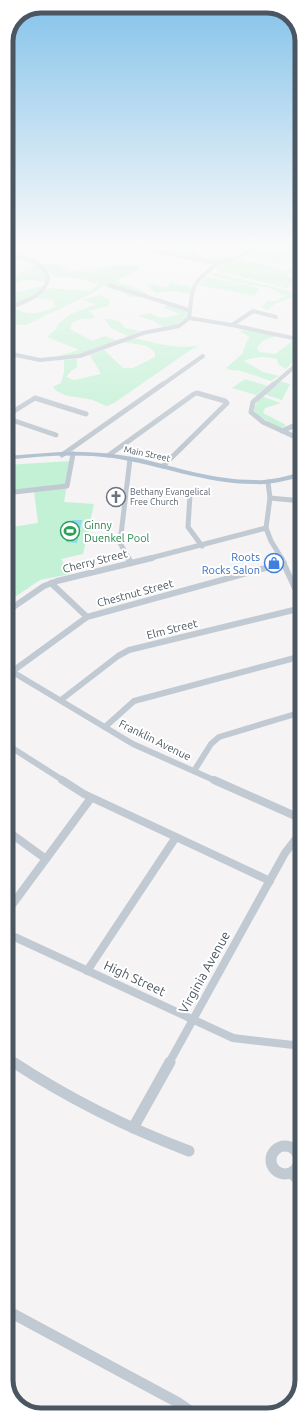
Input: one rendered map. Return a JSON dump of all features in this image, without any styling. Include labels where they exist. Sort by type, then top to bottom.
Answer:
[{"type":"main road","name":"Main Street","points":[[13,458],[62,454],[109,455],[231,481],[268,482],[295,476]]},
{"type":"street","points":[[189,313],[190,318]]},
{"type":"street","points":[[232,324],[249,313]]},
{"type":"street","points":[[262,313],[276,317]]},
{"type":"street","points":[[13,354],[40,360],[80,356],[143,333],[179,326],[190,318],[232,324],[295,338]]},
{"type":"street","points":[[62,454],[203,356]]},
{"type":"street","points":[[295,365],[259,395],[251,407],[251,412],[256,417],[295,437]]},
{"type":"street","points":[[109,455],[194,394],[197,393],[225,401],[227,403],[164,466]]},
{"type":"street","points":[[13,412],[35,398],[86,414]]},
{"type":"street","points":[[13,420],[56,435]]},
{"type":"street","points":[[282,431],[295,425]]},
{"type":"street","points":[[13,492],[67,486],[73,454]]},
{"type":"street","points":[[130,459],[120,543],[132,563]]},
{"type":"street","points":[[268,482],[270,498],[266,528],[271,541],[284,563],[295,587]]},
{"type":"street","points":[[190,495],[188,527],[202,546]]},
{"type":"street","points":[[270,498],[295,501]]},
{"type":"street","name":"Cherry Street","points":[[13,607],[51,583],[202,546],[266,528]]},
{"type":"street","name":"Chestnut Street","points":[[13,668],[87,617],[284,563]]},
{"type":"street","points":[[51,583],[87,617]]},
{"type":"street","name":"Elm Street","points":[[61,700],[118,656],[129,650],[295,610]]},
{"type":"street","points":[[105,727],[134,702],[295,658]]},
{"type":"street","name":"Franklin Avenue","points":[[13,674],[61,700],[133,744],[295,816]]},
{"type":"street","points":[[194,771],[211,744],[219,737],[295,714]]},
{"type":"street","points":[[13,749],[77,791],[270,881]]},
{"type":"street","points":[[13,904],[91,798]]},
{"type":"street","points":[[13,835],[46,859]]},
{"type":"street","points":[[87,971],[176,837]]},
{"type":"street","name":"Virginia Avenue","points":[[133,1128],[285,853],[295,840]]},
{"type":"street","name":"High Street","points":[[13,936],[233,1038],[295,1043]]},
{"type":"street","points":[[13,1062],[33,1075],[133,1128],[189,1151]]},
{"type":"street","points":[[291,1173],[295,1177]]},
{"type":"street","points":[[13,1314],[186,1408]]},
{"type":"green space","points":[[13,313],[50,313],[26,325],[13,324]]},
{"type":"green space","points":[[91,313],[96,318],[81,319],[72,323],[70,329],[92,341],[105,336],[118,341],[88,353],[52,358],[79,350],[47,337],[56,329],[58,324],[71,314]]},
{"type":"green space","points":[[152,313],[158,317],[165,318],[180,314],[178,313],[187,313],[188,317],[174,326],[163,327],[154,321],[137,316]]},
{"type":"green space","points":[[104,318],[119,321],[125,328],[140,331],[128,336],[111,328]]},
{"type":"green space","points":[[248,330],[276,336],[262,341],[257,348],[259,352],[275,354],[295,339],[295,360],[286,369],[278,364],[277,359],[272,358],[256,357],[244,361],[263,372],[279,376],[271,381],[241,371],[226,368],[242,354],[250,337],[239,331]]},
{"type":"green space","points":[[133,338],[180,347],[198,346],[114,403],[107,406],[96,401],[65,395],[53,387],[61,383],[64,372],[64,360],[77,359],[77,367],[66,377],[74,380],[101,374],[90,355],[104,350],[123,368],[133,368],[155,357],[155,353],[152,349],[144,345],[122,342]]},
{"type":"green space","points":[[245,379],[268,386],[256,395],[232,388]]},
{"type":"green space","points":[[280,381],[290,384],[282,400],[263,394]]},
{"type":"green space","points":[[261,396],[281,403],[265,408],[263,413],[286,425],[281,429],[259,416],[253,409]]},
{"type":"green space","points":[[71,461],[64,502],[94,504],[83,554],[61,559],[70,574],[40,580],[13,598],[13,527],[38,523],[34,491],[13,492],[13,465]]},
{"type":"water","name":"Ginny Duenkel Pool","points":[[72,520],[82,520],[77,543],[66,542],[68,534],[60,533],[61,528],[70,528]]},
{"type":"place","name":"Bethany Evangelical Free Church","points":[[116,497]]},
{"type":"place","name":"Ginny Duenkel Pool","points":[[70,531]]},
{"type":"place","name":"Roots Rocks Salon","points":[[274,563]]}]
